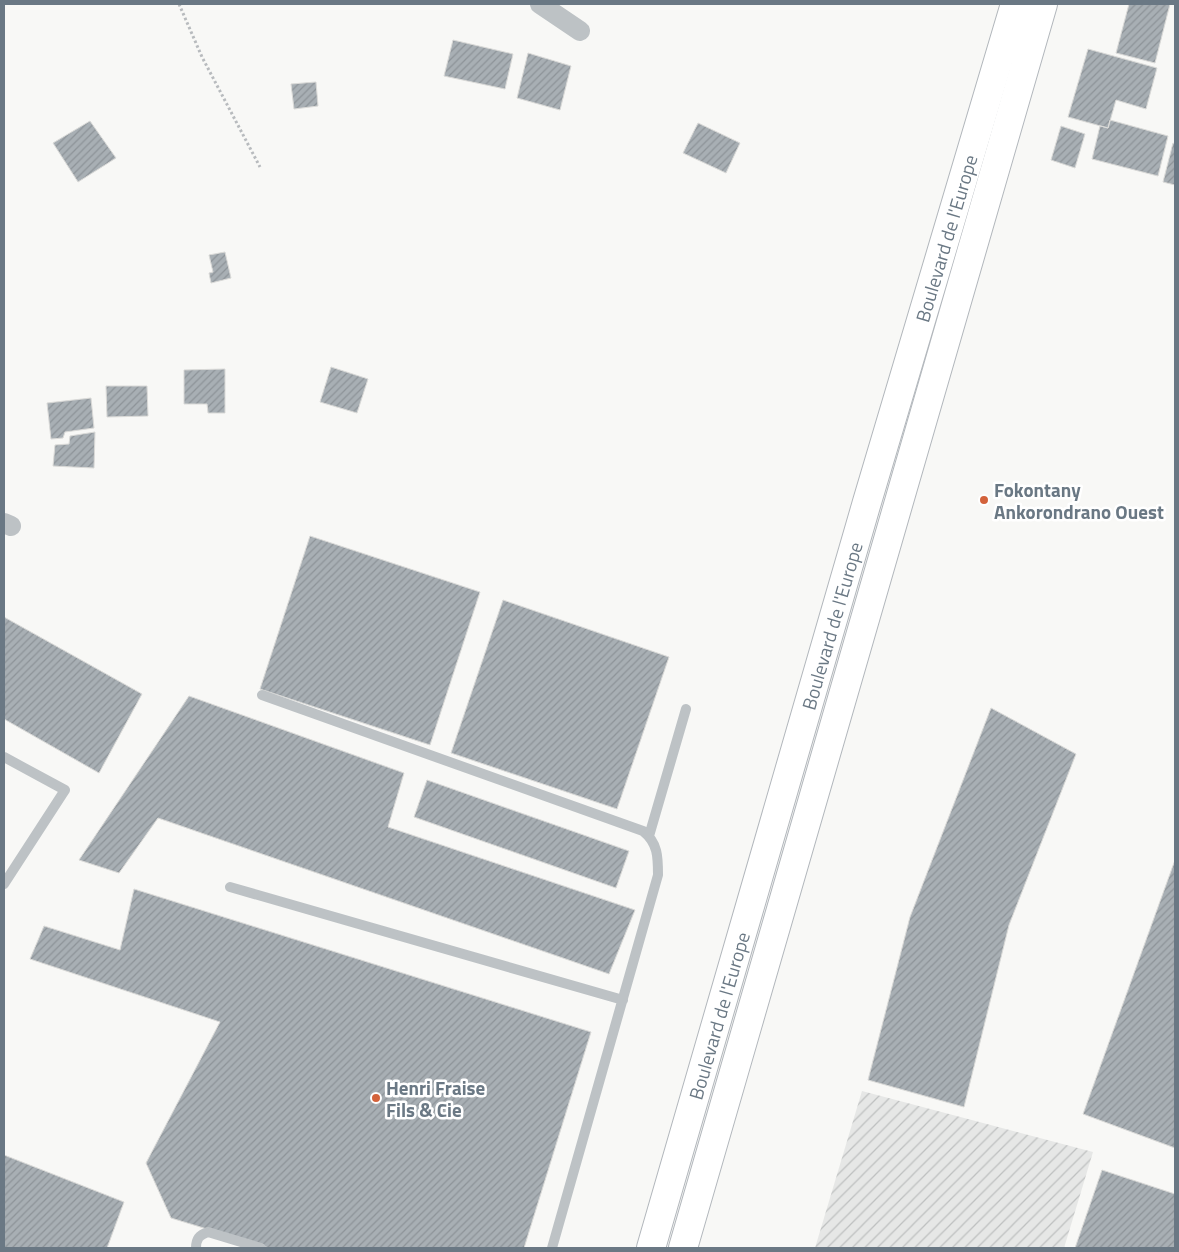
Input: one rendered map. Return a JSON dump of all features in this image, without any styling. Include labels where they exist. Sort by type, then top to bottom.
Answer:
[{"type":"main road","name":"Boulevard de l'Europe","points":[[651,1248],[867,502],[1015,4]]},
{"type":"main road","name":"Boulevard de l'Europe","points":[[683,1248],[1043,4]]},
{"type":"street","points":[[540,4],[580,30]]},
{"type":"lane","points":[[262,696],[643,831],[654,841],[658,854],[658,875],[552,1248]]},
{"type":"lane","points":[[649,836],[686,709]]},
{"type":"lane","points":[[4,757],[65,790],[4,884]]},
{"type":"lane","points":[[230,887],[623,1000]]},
{"type":"lane","points":[[196,1248],[196,1241],[201,1234],[208,1232],[261,1248]]},
{"type":"path","points":[[179,4],[202,57],[260,167]]},
{"type":"shaded area","points":[[862,1091],[1093,1152],[1064,1248],[815,1248]]},
{"type":"building","points":[[1129,4],[1170,4],[1155,63],[1116,53]]},
{"type":"building","points":[[453,40],[513,54],[505,89],[444,76]]},
{"type":"building","points":[[1088,49],[1157,68],[1146,109],[1116,100],[1108,128],[1068,117]]},
{"type":"building","points":[[528,53],[571,66],[560,110],[517,98]]},
{"type":"building","points":[[316,82],[318,106],[294,109],[291,84]]},
{"type":"building","points":[[1110,120],[1168,136],[1158,176],[1092,159],[1100,126],[1108,128]]},
{"type":"building","points":[[90,121],[116,158],[78,182],[53,143]]},
{"type":"building","points":[[698,123],[740,143],[726,173],[683,153]]},
{"type":"building","points":[[1061,126],[1085,134],[1075,168],[1051,160]]},
{"type":"building","points":[[1173,143],[1175,144],[1175,185],[1163,182]]},
{"type":"building","points":[[225,252],[231,278],[211,283],[209,273],[213,272],[209,255]]},
{"type":"building","points":[[331,367],[368,379],[357,413],[320,402]]},
{"type":"building","points":[[225,369],[225,413],[208,413],[207,404],[184,404],[184,370]]},
{"type":"building","points":[[106,386],[147,386],[148,416],[107,417]]},
{"type":"building","points":[[91,398],[94,428],[65,432],[63,438],[51,439],[47,403]]},
{"type":"building","points":[[95,432],[94,468],[53,466],[55,445],[69,444],[70,436]]},
{"type":"building","points":[[310,536],[480,592],[430,745],[260,689]]},
{"type":"building","points":[[503,600],[669,657],[617,809],[451,753]]},
{"type":"building","points":[[4,617],[142,694],[99,773],[4,719]]},
{"type":"building","points":[[189,696],[404,773],[388,827],[635,910],[609,974],[158,818],[119,873],[79,860]]},
{"type":"building","points":[[991,708],[1076,754],[1009,925],[964,1107],[868,1080],[910,917]]},
{"type":"building","points":[[427,780],[629,851],[616,888],[414,817]]},
{"type":"building","points":[[1175,860],[1175,1148],[1083,1114]]},
{"type":"building","name":"Henri Fraise Fils & Cie","points":[[134,889],[591,1032],[524,1248],[269,1248],[171,1218],[146,1163],[220,1022],[30,959],[44,926],[120,950]]},
{"type":"building","points":[[4,1155],[124,1202],[107,1248],[4,1248]]},
{"type":"building","points":[[1102,1170],[1175,1194],[1175,1248],[1075,1248]]},
{"type":"place","name":"Fokontany Ankorondrano Ouest","points":[[984,500]]},
{"type":"place","name":"Henri Fraise Fils & Cie","points":[[376,1098]]}]
